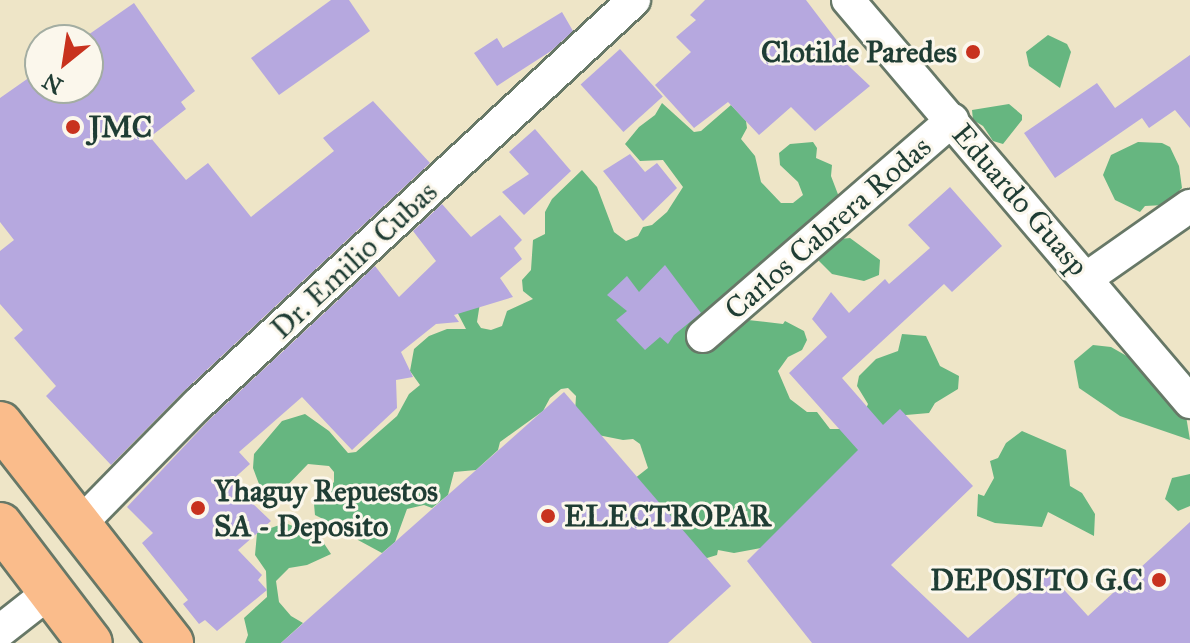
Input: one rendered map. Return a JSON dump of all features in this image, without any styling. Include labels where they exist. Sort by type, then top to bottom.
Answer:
[{"type":"highway","points":[[0,424],[171,643]]},
{"type":"highway","points":[[0,525],[90,643]]},
{"type":"street","name":"Dr. Emilio Cubas","points":[[78,526],[197,405],[634,0]]},
{"type":"street","name":"Eduardo Guasp","points":[[848,0],[1190,402]]},
{"type":"street","name":"Carlos Cabrera Rodas","points":[[703,336],[952,120]]},
{"type":"street","points":[[1087,278],[1190,206]]},
{"type":"street","points":[[0,631],[51,591]]},
{"type":"green space","points":[[1048,35],[1067,44],[1071,52],[1060,88],[1029,66],[1026,52]]},
{"type":"green space","points":[[662,103],[694,132],[701,131],[731,105],[746,121],[747,128],[741,139],[755,156],[761,182],[781,203],[793,203],[803,195],[798,182],[780,165],[779,153],[790,144],[813,142],[817,148],[816,158],[832,165],[831,176],[839,197],[833,233],[840,239],[850,238],[880,260],[879,275],[864,281],[832,274],[816,258],[731,308],[748,320],[783,324],[785,321],[804,331],[807,340],[802,350],[788,357],[778,371],[790,399],[807,412],[817,412],[830,429],[840,429],[865,411],[868,404],[857,386],[859,376],[876,359],[898,351],[902,334],[926,336],[940,366],[959,376],[958,389],[935,403],[929,413],[906,415],[761,548],[734,553],[718,550],[717,555],[707,558],[695,555],[634,479],[648,468],[640,444],[633,439],[583,432],[575,413],[576,396],[568,388],[561,389],[550,398],[543,411],[500,442],[498,450],[476,470],[454,472],[448,495],[432,508],[424,505],[407,509],[395,542],[382,553],[358,540],[346,520],[331,523],[315,515],[314,504],[334,482],[334,472],[329,466],[308,464],[282,491],[268,490],[259,484],[253,468],[254,454],[282,421],[305,414],[329,431],[348,453],[356,452],[397,416],[409,394],[420,385],[410,371],[414,349],[429,336],[447,329],[466,329],[455,308],[480,303],[477,322],[481,328],[491,330],[502,326],[507,311],[533,299],[523,291],[522,280],[531,270],[533,240],[545,234],[545,212],[552,199],[582,170],[597,187],[614,232],[626,241],[638,236],[643,227],[652,225],[667,212],[683,187],[663,160],[640,161],[625,144],[639,127],[655,115]]},
{"type":"green space","points":[[1009,104],[1022,115],[1022,120],[1003,144],[993,141],[983,126],[973,120],[972,110]]},
{"type":"green space","points":[[1138,142],[1162,143],[1170,147],[1179,166],[1182,188],[1164,205],[1145,206],[1140,212],[1115,200],[1103,175],[1111,155]]},
{"type":"green space","points":[[1093,345],[1111,347],[1153,371],[1186,416],[1190,440],[1120,416],[1079,388],[1074,361]]},
{"type":"green space","points":[[1022,431],[1066,450],[1070,486],[1082,493],[1095,514],[1094,536],[1048,512],[1042,527],[995,523],[977,516],[978,494],[984,496],[994,478],[990,461],[998,458],[1006,443]]},
{"type":"green space","points":[[1190,474],[1190,506],[1178,511],[1165,499],[1172,478]]},
{"type":"green space","points":[[285,523],[319,536],[331,554],[307,565],[289,568],[276,581],[279,602],[291,616],[303,623],[281,643],[245,643],[248,635],[244,618],[267,597],[266,571],[255,555],[257,533]]},
{"type":"building","points":[[331,0],[349,0],[370,31],[279,95],[251,58]]},
{"type":"building","points":[[705,0],[806,0],[841,46],[833,51],[870,86],[815,131],[791,107],[759,135],[728,102],[694,128],[655,85],[691,52],[676,37],[696,20],[690,15]]},
{"type":"building","points":[[134,3],[195,91],[181,102],[186,109],[150,137],[186,180],[208,163],[251,217],[334,151],[323,138],[373,101],[430,163],[184,391],[111,465],[46,396],[56,386],[14,338],[23,330],[0,304],[0,251],[14,240],[0,222],[0,98],[24,81],[24,104],[104,104],[104,24]]},
{"type":"building","points":[[562,12],[573,31],[551,51],[497,86],[474,53],[497,38],[503,48]]},
{"type":"building","points":[[620,49],[663,97],[623,132],[581,84]]},
{"type":"building","points":[[1190,55],[1190,128],[1175,110],[1149,128],[1142,118],[1055,178],[1024,133],[1097,83],[1115,108]]},
{"type":"building","points":[[535,129],[571,171],[524,215],[502,192],[529,174],[509,152]]},
{"type":"building","points":[[630,154],[645,172],[657,163],[677,188],[643,221],[603,171]]},
{"type":"building","points":[[950,187],[1002,246],[952,292],[944,284],[842,378],[883,425],[900,409],[973,486],[891,565],[968,638],[1046,570],[1088,616],[1190,522],[1190,643],[812,643],[747,561],[858,450],[789,373],[827,337],[812,319],[831,292],[849,313],[885,279],[889,284],[930,248],[908,225]]},
{"type":"building","points":[[442,204],[471,237],[500,215],[522,240],[514,248],[522,259],[500,278],[513,297],[454,315],[459,322],[436,324],[401,352],[413,377],[396,380],[397,408],[352,450],[302,397],[239,452],[250,464],[230,482],[271,521],[238,550],[262,575],[258,580],[267,590],[217,631],[205,620],[199,624],[183,604],[188,600],[142,543],[153,533],[127,507],[210,419],[375,266],[399,297],[436,261],[413,231]]},
{"type":"building","points":[[665,265],[701,313],[674,335],[668,344],[660,337],[645,350],[616,320],[627,311],[607,295],[627,276],[639,292]]},
{"type":"building","name":"ELECTROPAR","points":[[564,392],[731,586],[668,643],[281,643]]},
{"type":"place","name":"Clotilde Paredes","points":[[973,52]]},
{"type":"place","name":"JMC","points":[[73,127]]},
{"type":"place","name":"Yhaguy Repuestos SA - Deposito","points":[[198,508]]},
{"type":"place","name":"ELECTROPAR","points":[[548,516]]},
{"type":"place","name":"DEPOSITO G.C","points":[[1159,580]]}]
